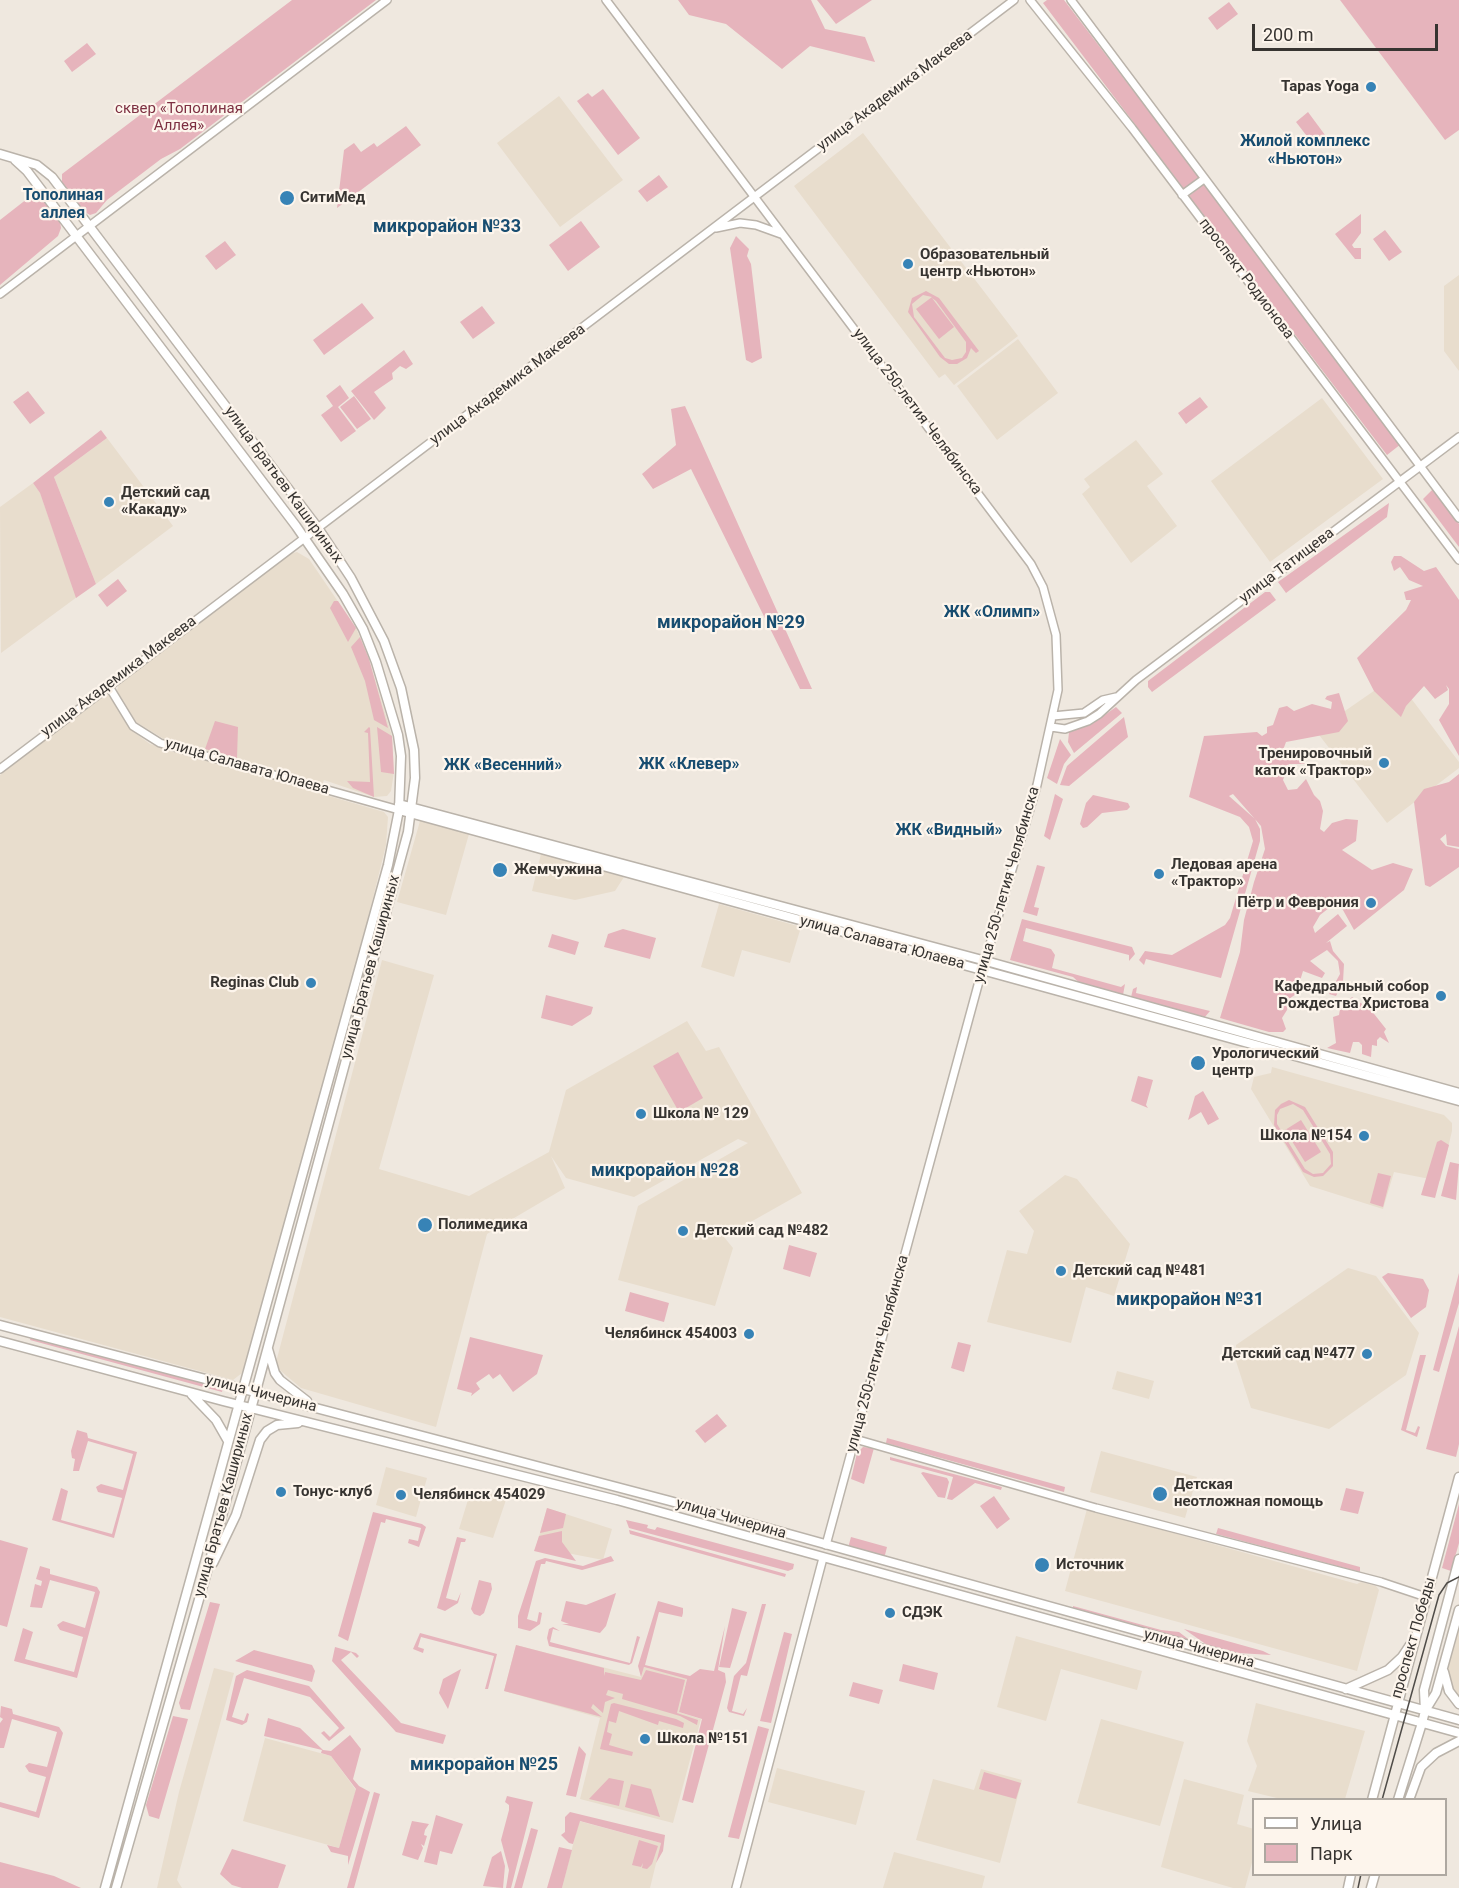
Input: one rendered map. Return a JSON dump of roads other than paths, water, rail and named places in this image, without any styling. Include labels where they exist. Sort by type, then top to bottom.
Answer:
[{"type":"main road","name":"улица Братьев Кашириных","points":[[5,155],[37,165],[47,171],[318,528],[370,611],[384,641],[400,688],[413,744],[412,810],[387,907],[204,1582],[116,1888]]},
{"type":"main road","name":"улица Братьев Кашириных","points":[[5,155],[27,171],[305,537],[363,628],[398,735],[401,756],[399,807],[377,904],[319,1123],[242,1389],[105,1888]]},
{"type":"main road","name":"улица Салавата Юлаева","points":[[399,807],[1459,1093]]},
{"type":"main road","points":[[377,904],[387,907]]},
{"type":"main road","name":"улица Салавата Юлаева","points":[[985,966],[1459,1101]]},
{"type":"main road","name":"улица Чичерина","points":[[0,1325],[255,1393],[324,1409],[1459,1720]]},
{"type":"main road","name":"улица Чичерина","points":[[0,1341],[238,1405],[617,1500],[1459,1733]]},
{"type":"main road","points":[[267,1346],[272,1365],[280,1380],[299,1398],[324,1409]]},
{"type":"main road","points":[[189,1392],[216,1420],[228,1441]]},
{"type":"main road","points":[[204,1582],[236,1515],[260,1440],[267,1431],[285,1423],[319,1425]]},
{"type":"main road","name":"проспект Победы","points":[[1372,1798],[1459,1477]]},
{"type":"main road","name":"улица 250-летия Челябинска","points":[[823,1558],[826,1545]]},
{"type":"main road","name":"проспект Победы","points":[[1399,1798],[1422,1723],[1425,1711],[1424,1690],[1459,1559]]},
{"type":"main road","points":[[1425,1711],[1436,1693],[1459,1610]]},
{"type":"main road","points":[[1114,1638],[1117,1626]]},
{"type":"main road","points":[[1345,1689],[1360,1685],[1388,1670],[1402,1657],[1415,1637]]},
{"type":"main road","points":[[1444,1663],[1444,1679],[1449,1691],[1459,1704]]},
{"type":"main road","points":[[1410,1798],[1421,1767],[1436,1753],[1459,1741]]},
{"type":"street","points":[[0,294],[387,0]]},
{"type":"street","name":"улица 250-летия Челябинска","points":[[606,0],[1031,564],[1043,587],[1056,635],[1058,690],[1051,727],[826,1545]]},
{"type":"street","name":"улица Академика Макеева","points":[[0,769],[1014,0]]},
{"type":"street","name":"проспект Родионова","points":[[1030,0],[1182,195],[1459,560]]},
{"type":"street","name":"проспект Родионова","points":[[1071,0],[1459,518]]},
{"type":"street","points":[[1182,195],[1204,179]]},
{"type":"street","points":[[714,229],[740,224],[756,225],[783,235]]},
{"type":"street","name":"улица Татищева","points":[[1051,727],[1065,729],[1088,721],[1116,697],[1459,437]]},
{"type":"street","name":"улица Салавата Юлаева","points":[[108,685],[133,726],[160,743],[375,803],[399,807]]},
{"type":"street","name":"улица Татищева","points":[[1053,716],[1084,713],[1103,700],[1116,697]]},
{"type":"street","points":[[855,1439],[1096,1508],[1381,1582],[1426,1597]]},
{"type":"street","name":"улица 250-летия Челябинска","points":[[736,1888],[823,1558]]},
{"type":"tram line","points":[[1383,1798],[1439,1595],[1447,1583],[1459,1577]]},
{"type":"tram line","points":[[1358,1888],[1361,1876]]},
{"type":"place","name":"Tapas Yoga","points":[[1371,87]]},
{"type":"place","name":"СитиМед","points":[[287,198]]},
{"type":"place","name":"Образовательный центр «Ньютон»","points":[[908,264]]},
{"type":"place","name":"Детский сад «Какаду»","points":[[109,502]]},
{"type":"place","name":"Тренировочный каток «Трактор»","points":[[1384,763]]},
{"type":"place","name":"Жемчужина","points":[[500,870]]},
{"type":"place","name":"Ледовая арена «Трактор»","points":[[1159,874]]},
{"type":"place","name":"Пётр и Феврония","points":[[1371,903]]},
{"type":"place","name":"Reginas Club","points":[[311,983]]},
{"type":"place","name":"Кафедральный собор Рождества Христова","points":[[1441,996]]},
{"type":"place","name":"Урологический центр","points":[[1198,1063]]},
{"type":"place","name":"Школа № 129","points":[[641,1114]]},
{"type":"place","name":"Школа №154","points":[[1364,1136]]},
{"type":"place","name":"Полимедика","points":[[425,1225]]},
{"type":"place","name":"Детский сад №482","points":[[683,1231]]},
{"type":"place","name":"Детский сад №481","points":[[1061,1271]]},
{"type":"place","name":"Челябинск 454003","points":[[749,1334]]},
{"type":"place","name":"Детский сад №477","points":[[1367,1354]]},
{"type":"place","name":"Тонус-клуб","points":[[281,1492]]},
{"type":"place","name":"Детская неотложная помощь","points":[[1160,1494]]},
{"type":"place","name":"Челябинск 454029","points":[[401,1495]]},
{"type":"place","name":"Источник","points":[[1042,1565]]},
{"type":"place","name":"СДЭК","points":[[890,1613]]},
{"type":"place","name":"Школа №151","points":[[645,1739]]},
{"type":"district","name":"Жилой комплекс «Ньютон»","points":[[1305,151]]},
{"type":"district","name":"Тополиная аллея","points":[[63,205]]},
{"type":"district","name":"микрорайон №33","points":[[447,227]]},
{"type":"district","name":"ЖК «Олимп»","points":[[992,613]]},
{"type":"district","name":"микрорайон №29","points":[[731,623]]},
{"type":"district","name":"ЖК «Клевер»","points":[[689,765]]},
{"type":"district","name":"ЖК «Весенний»","points":[[503,766]]},
{"type":"district","name":"ЖК «Видный»","points":[[949,831]]},
{"type":"district","name":"микрорайон №28","points":[[665,1171]]},
{"type":"district","name":"микрорайон №31","points":[[1190,1300]]},
{"type":"district","name":"микрорайон №25","points":[[484,1765]]},
{"type":"park label","name":"сквер «Тополиная Аллея»","points":[[179,118]]}]
